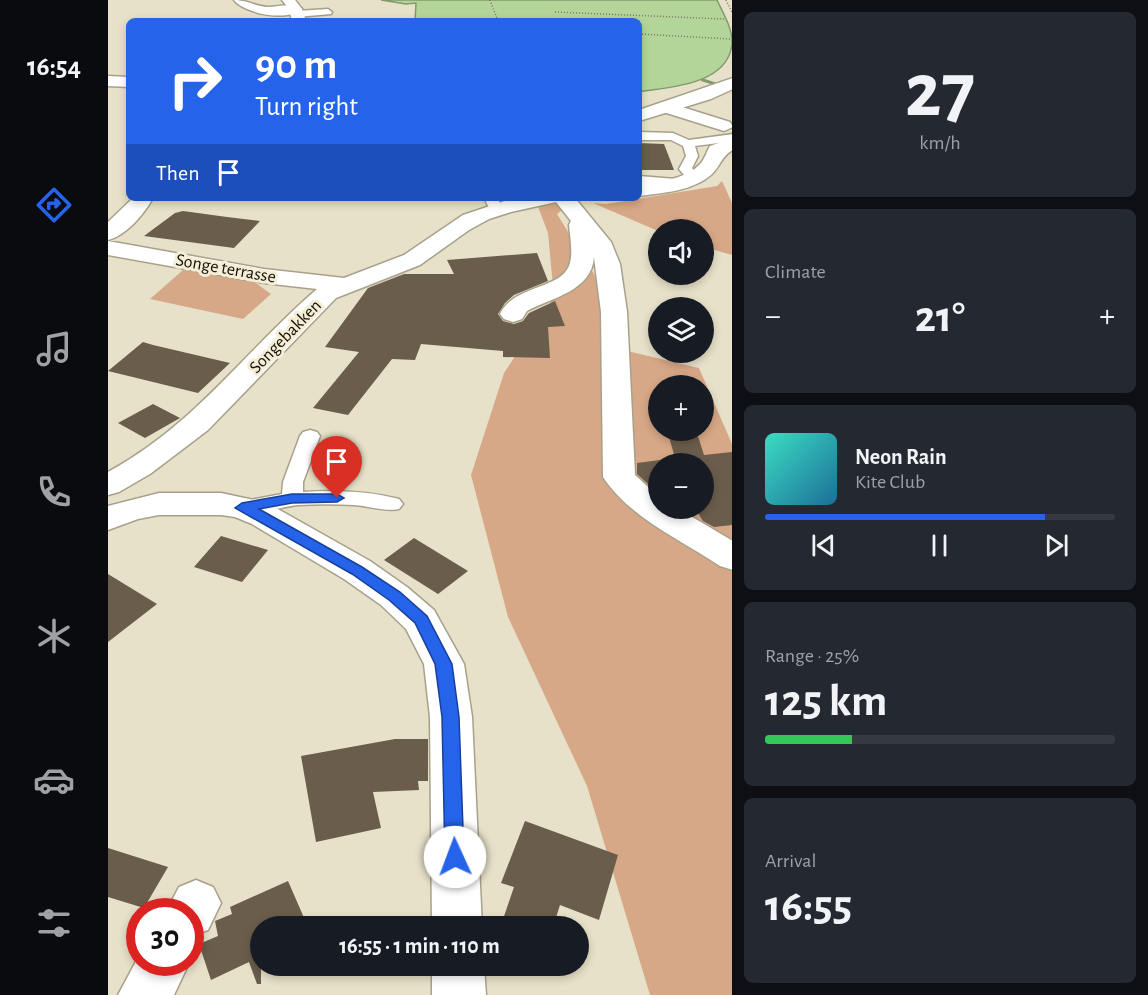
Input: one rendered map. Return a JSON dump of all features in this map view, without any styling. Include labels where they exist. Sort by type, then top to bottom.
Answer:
[{"type":"street","points":[[240,0],[246,7],[254,10],[295,11]]},
{"type":"street","points":[[108,81],[126,82]]},
{"type":"street","points":[[642,115],[726,86]]},
{"type":"street","points":[[690,100],[717,115],[730,136]]},
{"type":"street","points":[[642,111],[666,107],[730,136]]},
{"type":"street","points":[[642,189],[685,181],[708,168],[715,159],[717,150],[730,136]]},
{"type":"street","points":[[108,232],[136,209],[141,201]]},
{"type":"street","name":"Songebakken","points":[[108,485],[138,469],[222,401],[327,293],[414,260],[496,203],[518,201]]},
{"type":"street","points":[[567,201],[600,242],[608,264],[614,312],[619,477],[633,495],[732,558]]},
{"type":"street","points":[[513,314],[516,307],[525,301],[564,286],[581,270],[583,242],[579,225],[583,220]]},
{"type":"street","name":"Songe terrasse","points":[[108,248],[264,276],[344,285]]},
{"type":"street","points":[[108,519],[129,510],[159,504],[221,504],[242,508],[264,516],[347,564],[394,596],[421,620],[444,664],[450,717],[457,916]]},
{"type":"street","points":[[145,995],[156,976]]},
{"type":"street","points":[[458,976],[459,995]]},
{"type":"lane","points":[[295,11],[328,12]]},
{"type":"lane","points":[[642,136],[673,137],[688,144],[730,136]]},
{"type":"lane","points":[[642,180],[685,181],[685,169],[692,156],[688,144]]},
{"type":"lane","points":[[292,498],[293,483],[310,436]]},
{"type":"lane","points":[[242,508],[292,498],[364,498],[392,504]]},
{"type":"path","points":[[490,0],[497,18]]},
{"type":"path","points":[[726,0],[732,14]]},
{"type":"path","points":[[555,12],[724,19]]},
{"type":"path","points":[[642,34],[731,39]]},
{"type":"shaded area","points":[[381,0],[717,0],[729,27],[732,44],[728,58],[709,76],[695,82],[642,92],[642,18],[415,18],[416,3],[406,4]]},
{"type":"shaded area","points":[[722,181],[732,203],[732,255],[714,250],[714,219],[648,219],[648,227],[593,203],[642,201],[642,198],[717,186]]},
{"type":"shaded area","points":[[537,204],[570,204],[557,214],[594,274],[619,349],[648,356],[648,363],[678,363],[699,368],[702,375],[648,375],[648,441],[714,441],[714,403],[732,444],[732,995],[650,995],[587,786],[508,617],[471,475],[504,373],[554,297],[548,233]]},
{"type":"shaded area","points":[[183,270],[250,279],[271,294],[243,319],[150,299]]},
{"type":"building","points":[[642,143],[664,144],[674,170],[642,170]]},
{"type":"building","points":[[183,211],[260,221],[234,248],[144,236],[175,213]]},
{"type":"building","points":[[537,253],[548,281],[514,295],[498,314],[503,321],[514,324],[523,321],[529,313],[555,301],[565,326],[548,327],[550,358],[503,357],[503,351],[421,344],[415,360],[392,359],[348,415],[313,408],[359,352],[325,347],[368,288],[404,274],[454,274],[447,260]]},
{"type":"building","points":[[143,342],[230,363],[198,393],[108,371]]},
{"type":"building","points":[[153,404],[180,418],[145,438],[118,423]]},
{"type":"building","points":[[670,441],[700,441],[703,453],[674,453]]},
{"type":"building","points":[[732,452],[732,525],[714,527],[702,519],[714,519],[714,454]]},
{"type":"building","points":[[648,462],[648,484],[637,474],[637,463]]},
{"type":"building","points":[[221,536],[268,550],[242,582],[194,567]]},
{"type":"building","points":[[414,538],[468,571],[438,594],[384,560]]},
{"type":"building","points":[[108,574],[157,604],[108,642]]},
{"type":"building","points":[[395,739],[428,739],[428,781],[418,781],[419,790],[373,792],[381,828],[316,842],[301,756]]},
{"type":"building","points":[[525,821],[618,855],[599,920],[560,905],[556,916],[504,916],[514,887],[501,883]]},
{"type":"building","points":[[108,848],[168,867],[150,898],[126,898],[126,902],[108,897]]},
{"type":"building","points":[[288,881],[303,916],[250,916],[250,965],[249,962],[211,980],[204,959],[204,942],[218,936],[215,921],[232,914],[230,907]]},
{"type":"building","points":[[254,976],[261,976],[261,984],[257,984]]},
{"type":"waterway","points":[[703,80],[729,88]]},
{"type":"route","points":[[337,498],[292,498],[242,508],[264,516],[357,570],[394,596],[421,620],[444,664],[450,717],[455,857]]}]
